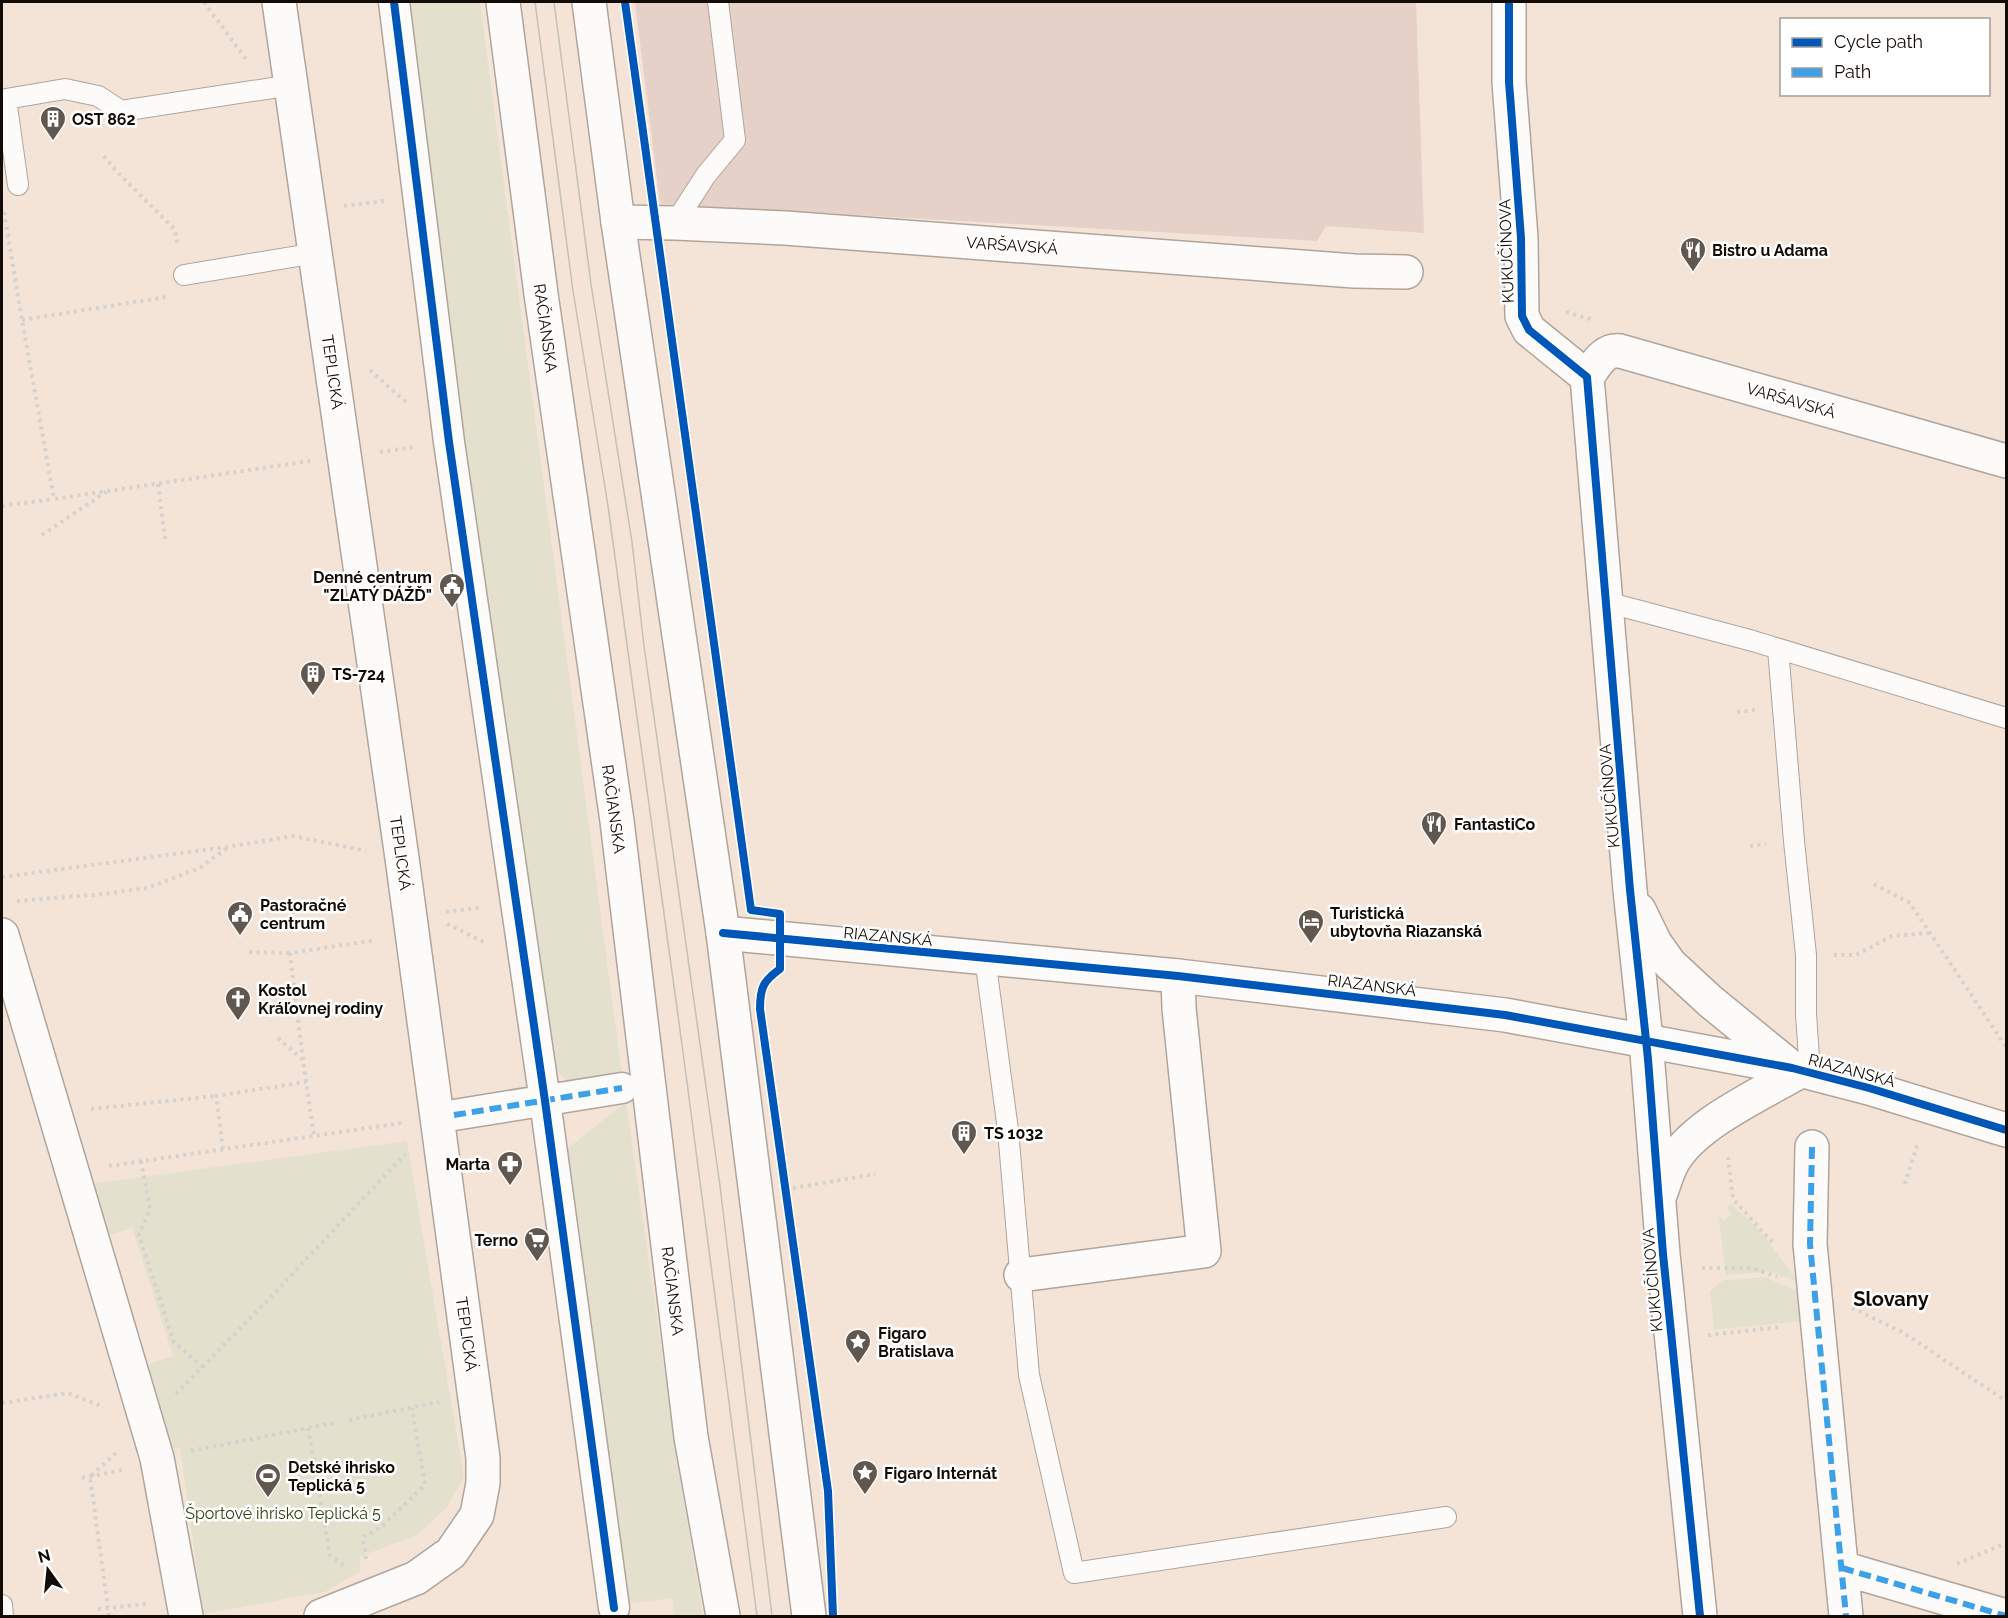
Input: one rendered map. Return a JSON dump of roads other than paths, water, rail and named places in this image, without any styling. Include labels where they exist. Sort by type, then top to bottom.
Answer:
[{"type":"street","name":"TEPLICKÁ","points":[[279,2],[279,87],[316,253],[402,858],[416,922],[483,1458],[483,1483],[477,1515],[451,1552],[416,1578],[321,1617]]},
{"type":"street","points":[[394,2],[449,442],[545,1101],[614,1608]]},
{"type":"street","name":"RAČIANSKA","points":[[503,2],[541,294],[617,821],[691,1437],[723,1617]]},
{"type":"street","points":[[589,2],[618,222],[723,933],[809,1617]]},
{"type":"street","name":"KUKUČÍNOVA","points":[[1509,2],[1509,82],[1521,238],[1522,316],[1529,330],[1587,377],[1658,1200],[1700,1617]]},
{"type":"street","name":"VARŠAVSKÁ","points":[[618,222],[785,228],[1354,271],[1406,272]]},
{"type":"street","name":"VARŠAVSKÁ","points":[[1587,377],[1603,356],[1614,350],[1620,351],[2007,461]]},
{"type":"street","name":"RIAZANSKÁ","points":[[1630,890],[1655,942],[1670,964],[1710,1000],[1801,1070]]},
{"type":"street","name":"RIAZANSKÁ","points":[[723,933],[1178,976],[1505,1015],[1801,1070],[2007,1130]]},
{"type":"street","points":[[2,935],[158,1464],[184,1608]]},
{"type":"street","points":[[1021,1275],[1204,1251],[1179,1008],[1178,976]]},
{"type":"street","name":"KUKUČÍNOVA","points":[[1658,1200],[1676,1157],[1699,1133],[1725,1114],[1801,1070]]},
{"type":"street","points":[[454,1115],[622,1088]]},
{"type":"street","points":[[1812,1148],[1810,1244],[1846,1617]]},
{"type":"street","points":[[1842,1568],[2006,1617]]},
{"type":"lane","points":[[675,223],[706,175],[735,140],[718,2]]},
{"type":"lane","points":[[18,185],[6,99],[65,89],[98,96],[121,111],[279,87]]},
{"type":"lane","points":[[184,275],[316,253]]},
{"type":"lane","points":[[1606,602],[1778,649],[2007,718]]},
{"type":"lane","points":[[1778,649],[1806,955],[1806,1014],[1801,1070]]},
{"type":"lane","points":[[985,958],[1008,1130],[1029,1375],[1074,1573],[1446,1517]]},
{"type":"lane","points":[[2,1605],[3,1617]]},
{"type":"tram line","points":[[535,2],[573,291],[608,506],[757,1616]]},
{"type":"tram line","points":[[554,2],[591,284],[632,542],[644,646],[720,1186],[772,1616]]},
{"type":"place","name":"OST 862","points":[[53,142]]},
{"type":"place","name":"Bistro u Adama","points":[[1693,273]]},
{"type":"place","name":"Denné centrum \"ZLATÝ DÁŽĎ\"","points":[[452,609]]},
{"type":"place","name":"TS-724","points":[[313,697]]},
{"type":"place","name":"FantastiCo","points":[[1434,847]]},
{"type":"place","name":"Pastoračné centrum","points":[[240,937]]},
{"type":"place","name":"Turistická ubytovňa Riazanská","points":[[1311,945]]},
{"type":"place","name":"Kostol Kráľovnej rodiny","points":[[238,1022]]},
{"type":"place","name":"TS 1032","points":[[964,1156]]},
{"type":"place","name":"Marta","points":[[510,1187]]},
{"type":"place","name":"Terno","points":[[537,1263]]},
{"type":"place","name":"Figaro Bratislava","points":[[858,1365]]},
{"type":"place","name":"Figaro Internát","points":[[865,1496]]},
{"type":"place","name":"Detské ihrisko Teplická 5","points":[[268,1499]]},
{"type":"district","name":"Slovany","points":[[1891,1299]]},
{"type":"park label","name":"Športové ihrisko Teplická 5","points":[[283,1513]]}]
